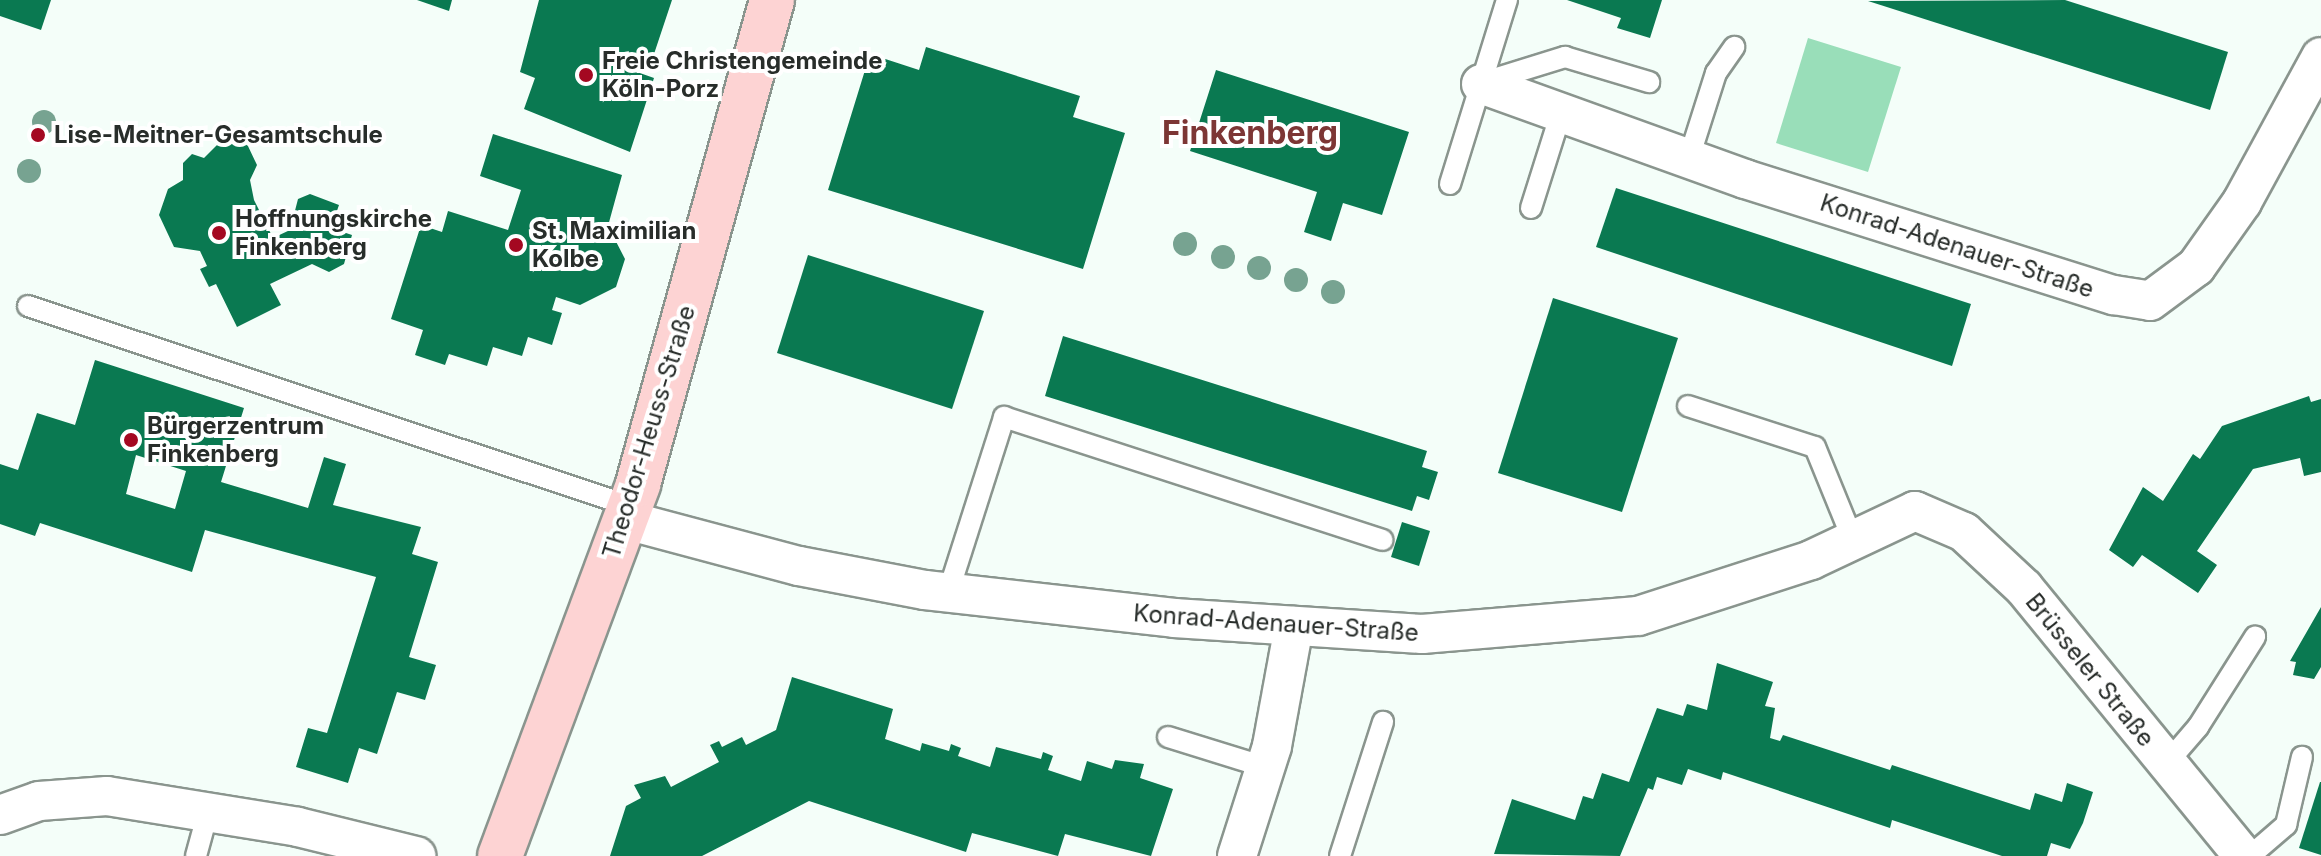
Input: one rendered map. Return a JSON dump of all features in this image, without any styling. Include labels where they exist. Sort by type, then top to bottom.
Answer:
[{"type":"street","name":"Theodor-Heuss-Straße","points":[[500,856],[628,513],[772,0]]},
{"type":"street","name":"Konrad-Adenauer-Straße","points":[[1481,84],[1689,158],[2114,295],[2150,301],[2196,267],[2242,202],[2321,57]]},
{"type":"street","name":"Konrad-Adenauer-Straße","points":[[628,513],[799,566],[948,593],[1294,626],[1422,634],[1638,616],[1811,560],[1915,511]]},
{"type":"street","name":"Brüsseler Straße","points":[[1915,511],[1964,532],[2024,588],[2243,856]]},
{"type":"street","points":[[1237,856],[1265,767],[1294,626]]},
{"type":"street","points":[[0,815],[39,801],[107,796],[208,812],[416,856]]},
{"type":"street","points":[[208,812],[306,856]]},
{"type":"lane","points":[[1450,184],[1507,0]]},
{"type":"lane","points":[[1689,158],[1716,73],[1734,47]]},
{"type":"lane","points":[[1481,84],[1565,57],[1649,82]]},
{"type":"lane","points":[[1531,208],[1561,113]]},
{"type":"lane","points":[[28,306],[628,513]]},
{"type":"lane","points":[[1688,406],[1815,447],[1853,540]]},
{"type":"lane","points":[[948,593],[1004,417],[1382,540]]},
{"type":"lane","points":[[2167,763],[2198,727],[2255,637]]},
{"type":"lane","points":[[1340,856],[1383,722]]},
{"type":"lane","points":[[1168,737],[1265,767]]},
{"type":"lane","points":[[2250,856],[2286,825],[2302,757]]},
{"type":"lane","points":[[196,856],[208,812]]},
{"type":"green space","points":[[1808,38],[1901,67],[1868,172],[1776,143]]},
{"type":"building","points":[[0,0],[51,0],[41,30],[0,16]]},
{"type":"building","points":[[417,0],[452,0],[449,11]]},
{"type":"building","name":"Freie Christengemeinde Köln-Porz","points":[[539,0],[672,0],[653,57],[644,54],[637,72],[654,78],[630,152],[524,109],[535,78],[520,72]]},
{"type":"building","points":[[1567,0],[1662,0],[1650,38],[1617,28],[1621,18]]},
{"type":"building","points":[[2065,0],[2228,52],[2210,110],[1868,1]]},
{"type":"building","points":[[926,47],[1080,96],[1073,117],[1125,133],[1083,269],[828,190],[870,54],[919,70]]},
{"type":"building","points":[[1216,70],[1409,132],[1382,215],[1343,203],[1331,241],[1304,232],[1317,192],[1190,151]]},
{"type":"building","name":"St. Maximilian Kolbe","points":[[493,134],[622,175],[608,226],[625,259],[616,287],[580,305],[556,297],[552,310],[562,313],[552,345],[528,337],[522,356],[493,347],[487,366],[449,354],[445,365],[415,355],[423,330],[391,319],[421,225],[442,232],[448,211],[508,230],[521,190],[480,176]]},
{"type":"building","name":"Hoffnungskirche Finkenberg","points":[[225,137],[247,144],[257,165],[250,180],[254,200],[273,238],[290,230],[298,199],[310,194],[339,205],[331,228],[352,235],[344,264],[329,272],[312,264],[270,284],[281,305],[237,327],[216,284],[209,287],[200,269],[207,266],[200,251],[174,247],[159,215],[168,189],[183,180],[183,163],[192,154],[204,158]]},
{"type":"building","points":[[1616,188],[1971,304],[1952,366],[1596,247]]},
{"type":"building","points":[[808,255],[984,311],[952,409],[777,353]]},
{"type":"building","points":[[1553,298],[1678,338],[1622,512],[1498,473]]},
{"type":"building","points":[[1063,336],[1427,451],[1422,467],[1438,472],[1429,500],[1417,496],[1412,511],[1045,396]]},
{"type":"building","points":[[95,360],[244,408],[221,482],[308,508],[324,457],[346,464],[333,505],[421,527],[412,554],[438,562],[409,657],[436,665],[425,700],[397,692],[377,754],[359,748],[348,783],[296,767],[308,728],[327,733],[376,577],[205,530],[192,572],[40,523],[35,536],[0,524],[0,464],[18,470],[37,413],[75,425]],"holes":[[[136,455],[186,471],[175,509],[126,494]]]},
{"type":"building","points":[[2309,396],[2311,402],[2321,399],[2321,472],[2304,476],[2300,458],[2253,469],[2197,551],[2217,565],[2198,593],[2142,555],[2133,567],[2109,550],[2143,487],[2163,501],[2193,454],[2200,459],[2222,426]]},
{"type":"building","points":[[1402,522],[1430,531],[1419,566],[1391,557]]},
{"type":"building","points":[[2321,607],[2321,667],[2314,679],[2293,675],[2296,662],[2290,661]]},
{"type":"building","points":[[1717,663],[1773,682],[1765,706],[1775,708],[1770,738],[1780,741],[1783,735],[1890,770],[1892,765],[2030,810],[2035,793],[2062,802],[2067,783],[2093,792],[2083,823],[2070,849],[2051,843],[2047,856],[2002,856],[1892,820],[1890,828],[1723,772],[1721,780],[1688,769],[1682,785],[1657,777],[1653,790],[1648,788],[1620,856],[1494,854],[1512,799],[1575,820],[1583,796],[1593,799],[1602,773],[1629,782],[1657,708],[1683,716],[1687,704],[1707,710]]},
{"type":"building","points":[[792,677],[893,709],[885,739],[920,751],[922,743],[949,751],[951,744],[961,748],[958,756],[990,767],[996,747],[1041,759],[1043,752],[1053,756],[1048,770],[1081,781],[1087,761],[1112,769],[1115,760],[1144,764],[1140,778],[1173,789],[1151,856],[1065,834],[1058,856],[972,833],[966,852],[809,801],[702,856],[610,856],[626,806],[641,798],[634,785],[665,776],[671,787],[719,762],[710,745],[719,741],[722,747],[742,737],[746,745],[776,730]]},
{"type":"building","points":[[2321,782],[2321,855],[2299,848]]},
{"type":"place","name":"Freie Christengemeinde Köln-Porz","points":[[586,75]]},
{"type":"place","name":"Lise-Meitner-Gesamtschule","points":[[38,135]]},
{"type":"place","name":"Hoffnungskirche Finkenberg","points":[[219,233]]},
{"type":"place","name":"St. Maximilian Kolbe","points":[[516,245]]},
{"type":"place","name":"Bürgerzentrum Finkenberg","points":[[131,440]]},
{"type":"district","name":"Finkenberg","points":[[1250,133]]}]
